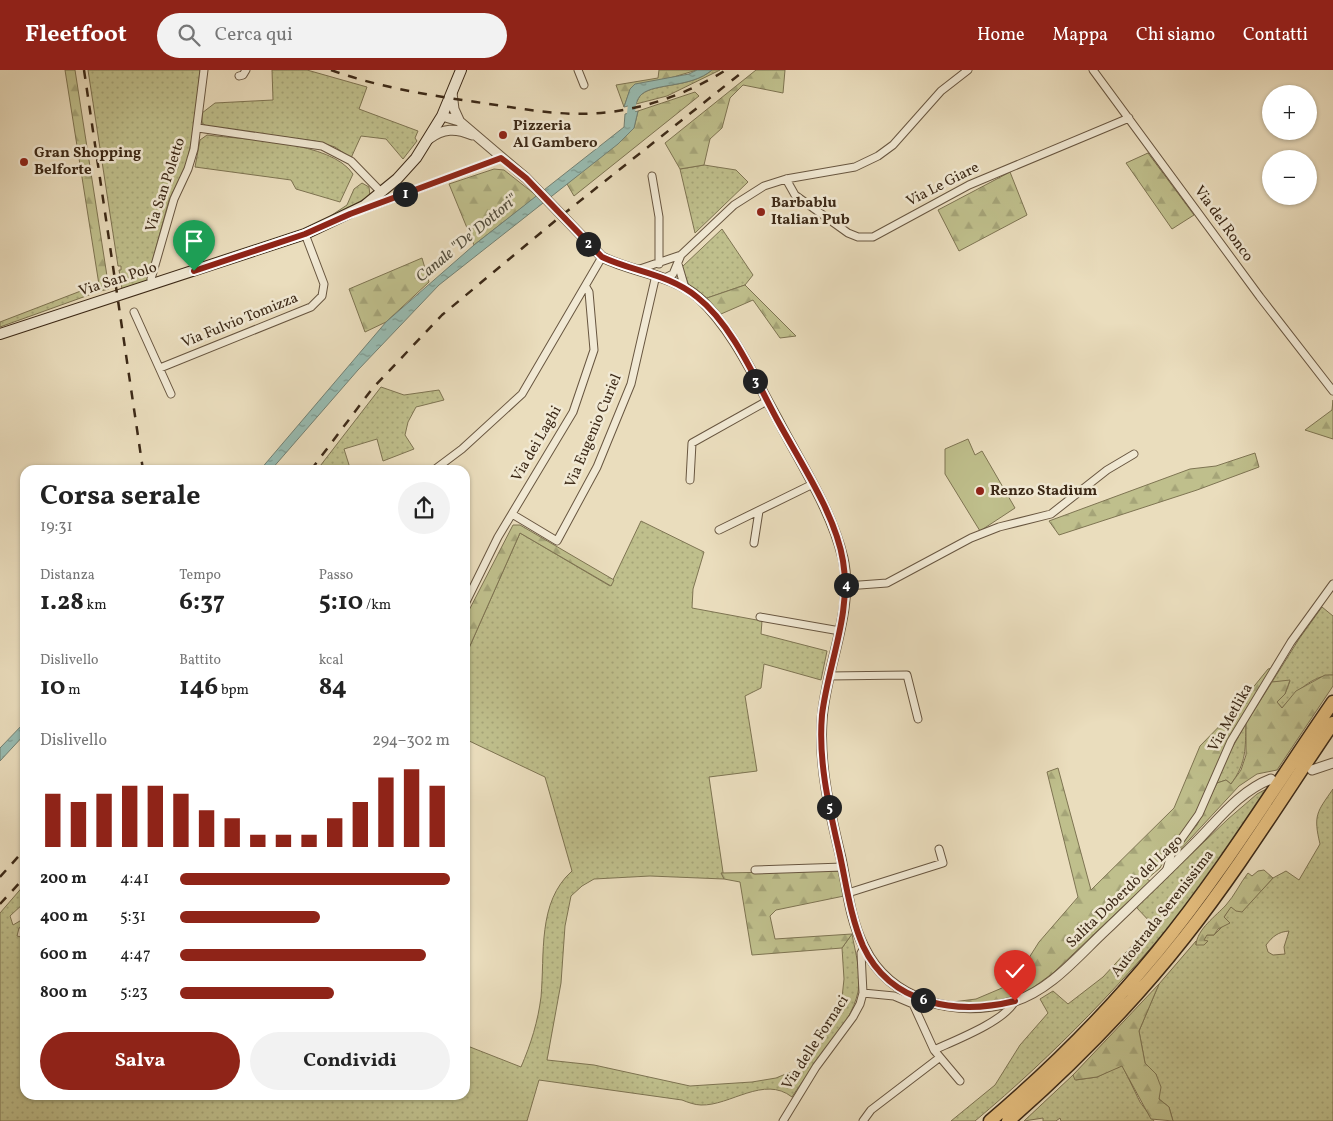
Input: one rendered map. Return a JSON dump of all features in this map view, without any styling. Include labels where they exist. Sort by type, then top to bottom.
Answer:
[{"type":"highway","name":"Autostrada Serenissima","points":[[990,1121],[1063,1054],[1157,952],[1239,842],[1333,702]]},
{"type":"highway","name":"Autostrada Serenissima","points":[[1008,1121],[1073,1062],[1167,960],[1218,894],[1333,723]]},
{"type":"main road","name":"Via San Polo","points":[[0,334],[305,234],[350,214],[381,192],[416,158],[442,116],[461,70]]},
{"type":"street","name":"Via San Poletto","points":[[151,278],[174,199],[188,169],[198,128],[204,70]]},
{"type":"street","points":[[239,76],[243,75],[246,70]]},
{"type":"street","points":[[578,70],[584,85]]},
{"type":"street","points":[[637,270],[674,262],[734,205],[749,194],[786,178],[855,167],[878,156],[893,145],[941,91],[968,70]]},
{"type":"street","name":"Via del Ronco","points":[[1093,70],[1260,297],[1333,391]]},
{"type":"street","points":[[452,93],[457,125]]},
{"type":"street","points":[[441,465],[462,449],[522,394],[602,257],[540,192],[478,138],[442,116]]},
{"type":"street","name":"Via Le Giare","points":[[786,178],[795,195],[848,233],[858,237],[872,236],[969,185],[1129,118]]},
{"type":"street","points":[[429,139],[457,125]]},
{"type":"street","points":[[198,128],[322,146],[352,162],[381,192]]},
{"type":"street","points":[[350,214],[501,158]]},
{"type":"street","points":[[652,176],[659,217],[659,264]]},
{"type":"street","name":"Via Fulvio Tomizza","points":[[160,368],[311,307],[322,296],[324,284],[305,234]]},
{"type":"street","name":"Salita Doberdò del Lago","points":[[602,257],[637,270],[661,276],[685,288],[699,298],[726,329],[813,484],[835,533],[843,559],[846,586],[840,631],[822,716],[821,750],[829,808],[856,928],[864,948],[874,965],[903,990],[933,1004],[973,1008],[1015,1001],[1042,989],[1166,873],[1246,792],[1272,779]]},
{"type":"street","points":[[661,276],[673,274],[674,262]]},
{"type":"street","points":[[674,262],[685,288]]},
{"type":"street","name":"Via Eugenio Curiel","points":[[512,514],[557,542],[597,467],[631,384],[661,276]]},
{"type":"street","name":"Via dei Laghi","points":[[470,594],[512,514],[573,412],[594,350],[589,292],[586,287]]},
{"type":"street","points":[[134,312],[172,394]]},
{"type":"street","points":[[690,480],[692,444],[767,401]]},
{"type":"street","points":[[846,586],[887,583],[971,538],[999,527],[1051,514],[1107,470],[1134,454]]},
{"type":"street","points":[[719,530],[813,484]]},
{"type":"street","points":[[754,543],[759,511]]},
{"type":"street","name":"Via Metlika","points":[[1166,873],[1172,852],[1199,814],[1231,741],[1291,642],[1333,584]]},
{"type":"street","points":[[760,617],[840,631]]},
{"type":"street","points":[[829,676],[907,675],[918,719]]},
{"type":"street","points":[[1312,770],[1333,762]]},
{"type":"street","points":[[848,893],[943,863],[939,849]]},
{"type":"street","points":[[755,870],[843,867]]},
{"type":"street","name":"Via delle Fornaci","points":[[783,1121],[816,1067],[853,1017],[863,993],[862,953],[864,948]]},
{"type":"street","points":[[863,993],[894,996],[913,1004],[934,1050],[960,1081]]},
{"type":"street","name":"Salita Doberdò del Lago","points":[[934,1050],[988,1023],[1011,1008],[1015,1001]]},
{"type":"street","points":[[863,1121],[871,1110],[940,1058]]},
{"type":"green space","points":[[65,70],[75,70],[109,289],[100,291]]},
{"type":"green space","points":[[88,70],[200,70],[194,129],[186,166],[169,200],[147,281],[122,289],[119,270],[121,270],[121,266],[118,266]]},
{"type":"green space","points":[[272,70],[307,70],[367,87],[359,109],[418,131],[415,138],[417,141],[403,159],[386,139],[361,136],[351,158],[335,147],[315,141],[208,127],[202,123],[202,113],[215,103],[273,100]]},
{"type":"green space","points":[[659,70],[697,70],[630,90],[624,107],[616,85],[658,78]]},
{"type":"green space","points":[[712,70],[720,70],[667,96],[636,104],[640,96],[648,91],[694,80]]},
{"type":"green space","points":[[756,70],[785,70],[783,93],[743,85],[730,98],[722,128],[710,139],[704,165],[680,169],[665,143]]},
{"type":"green space","points":[[695,92],[699,96],[574,196],[567,184],[634,128],[638,111]]},
{"type":"green space","points":[[207,135],[265,141],[307,148],[342,163],[353,174],[340,202],[296,189],[291,180],[195,167],[200,140]]},
{"type":"green space","points":[[1148,153],[1194,215],[1172,229],[1126,163]]},
{"type":"green space","points":[[704,165],[736,170],[748,182],[695,233],[680,169]]},
{"type":"green space","points":[[494,169],[504,170],[537,196],[474,245],[449,184]]},
{"type":"green space","points":[[1010,172],[1027,215],[959,251],[938,210]]},
{"type":"green space","points":[[362,183],[369,187],[370,196],[326,219],[347,205],[354,189]]},
{"type":"green space","points":[[722,229],[753,275],[745,285],[707,298],[689,286],[682,267]]},
{"type":"green space","points":[[422,258],[429,282],[386,322],[365,332],[349,289]]},
{"type":"green space","points":[[99,284],[100,291],[0,327],[0,322]]},
{"type":"green space","points":[[745,285],[796,336],[780,338],[753,300],[721,314],[707,298]]},
{"type":"green space","points":[[381,387],[404,395],[439,390],[444,400],[416,407],[408,422],[405,435],[414,449],[383,461],[377,439],[344,449],[349,465],[321,465]]},
{"type":"green space","points":[[1333,400],[1333,439],[1305,430],[1332,410]]},
{"type":"green space","name":"Renzo Stadium","points":[[968,439],[975,455],[982,451],[1015,508],[980,531],[945,474],[945,449]]},
{"type":"green space","points":[[1255,453],[1259,467],[1197,490],[1059,535],[1049,521],[1190,469],[1216,466]]},
{"type":"green space","points":[[641,521],[704,552],[693,589],[692,608],[762,621],[761,634],[827,651],[821,680],[764,664],[761,688],[745,696],[757,771],[709,777],[724,879],[650,876],[594,879],[582,886],[571,896],[565,926],[561,983],[547,1060],[594,1065],[690,1086],[752,1082],[776,1078],[798,1069],[832,1025],[841,1007],[844,979],[842,948],[852,934],[859,977],[858,992],[854,1006],[839,1033],[792,1097],[781,1091],[770,1089],[747,1093],[712,1104],[699,1105],[682,1100],[539,1080],[527,1121],[0,1121],[0,913],[20,890],[20,907],[10,916],[13,925],[20,921],[17,936],[20,937],[20,1100],[470,1100],[470,1047],[521,1067],[534,1032],[540,1006],[543,946],[548,913],[553,898],[561,884],[572,871],[545,777],[470,741],[470,646],[520,533],[610,586]]},
{"type":"green space","points":[[513,525],[520,525],[614,580],[611,586],[520,533],[470,646],[470,608]]},
{"type":"green space","points":[[1322,607],[1333,616],[1333,675],[1311,681],[1298,691],[1282,708],[1277,702],[1285,694],[1290,681],[1272,682]]},
{"type":"green space","points":[[1272,668],[1232,733],[1191,823],[1171,847],[1160,868],[1147,879],[1150,881],[1053,973],[1027,992],[991,1003],[945,1003],[976,999],[1002,988],[1020,972],[1039,942],[1078,897],[1047,772],[1058,768],[1091,890],[1174,808],[1200,746],[1234,711],[1268,669]]},
{"type":"green space","points":[[1325,675],[1333,675],[1333,686],[1277,770],[1257,774],[1239,786],[1178,852],[1178,848],[1197,825],[1217,783],[1226,780],[1231,784],[1241,770],[1246,755],[1246,723],[1272,682],[1290,680],[1285,694],[1277,702],[1282,708],[1296,691]]},
{"type":"green space","points":[[1246,723],[1244,755],[1240,769],[1231,784],[1226,780],[1217,783],[1226,759]]},
{"type":"green space","points":[[1270,787],[1203,886],[1116,987],[1033,1070],[975,1121],[951,1121],[995,1085],[1020,1045],[1048,1013],[1040,999],[1053,991],[1068,1004],[1103,977],[1152,924],[1136,907],[1228,819],[1257,794]]},
{"type":"green space","points":[[1333,789],[1333,1121],[1173,1121],[1169,1107],[1159,1099],[1156,1074],[1145,1063],[1139,1031],[1159,984],[1196,941],[1196,945],[1207,935],[1214,935],[1225,924],[1224,917],[1231,906],[1242,911],[1273,878],[1286,871],[1299,880],[1320,844],[1317,826],[1318,814]],"holes":[[[1289,931],[1284,947],[1285,954],[1273,955],[1268,952],[1266,945],[1276,935]]]},
{"type":"green space","points":[[1264,870],[1273,878],[1242,912],[1236,911],[1231,907],[1224,917],[1230,923],[1218,929],[1214,935],[1207,935],[1204,940],[1208,941],[1204,945],[1196,945],[1203,928],[1229,901],[1248,873],[1252,876],[1258,871]]},
{"type":"green space","points":[[838,871],[844,896],[776,910],[770,916],[775,939],[852,934],[842,948],[752,955],[740,882],[724,879],[721,873]]},
{"type":"green space","points":[[1159,984],[1139,1031],[1145,1063],[1156,1074],[1161,1087],[1159,1099],[1169,1107],[1173,1121],[1151,1119],[1122,1066],[1097,1077],[1075,1080],[1073,1075]]},
{"type":"green space","points":[[1122,1065],[1140,1102],[1154,1121],[1061,1121],[1060,1118],[1056,1121],[1043,1121],[1043,1118],[1024,1121],[1073,1075],[1076,1080],[1097,1077]]},
{"type":"water","points":[[697,70],[712,70],[694,80],[655,88],[642,94],[636,104],[624,107],[630,89],[635,84],[689,74]]},
{"type":"water","points":[[638,111],[634,128],[618,144],[439,285],[358,370],[275,465],[264,465],[386,322],[474,245],[624,127],[625,114]]},
{"type":"water","points":[[20,727],[20,739],[0,761],[0,748]]},
{"type":"waterway","name":"Canale \"De' Dottori\"","points":[[630,122],[633,96]]},
{"type":"railway","points":[[84,70],[142,465]]},
{"type":"railway","points":[[331,70],[385,86],[421,93],[528,110],[581,114],[625,110],[667,99],[726,70]]},
{"type":"railway","points":[[315,465],[372,389],[442,315],[561,216],[745,70]]},
{"type":"railway","points":[[0,877],[20,855]]},
{"type":"railway","points":[[0,904],[20,882]]},
{"type":"place","name":"Pizzeria Al Gambero","points":[[503,135]]},
{"type":"place","name":"Gran Shopping Belforte","points":[[24,162]]},
{"type":"place","name":"Barbablu Italian Pub","points":[[761,212]]},
{"type":"place","name":"Renzo Stadium","points":[[980,491]]},
{"type":"route","points":[[194,271],[305,234],[350,214],[501,158],[526,178],[602,257],[617,264],[665,278],[685,288],[699,298],[726,329],[813,484],[835,533],[843,559],[846,586],[840,631],[827,682],[822,716],[821,750],[829,808],[856,928],[864,948],[874,965],[889,979],[903,990],[933,1004],[973,1008],[992,1007],[1015,1001]]}]
